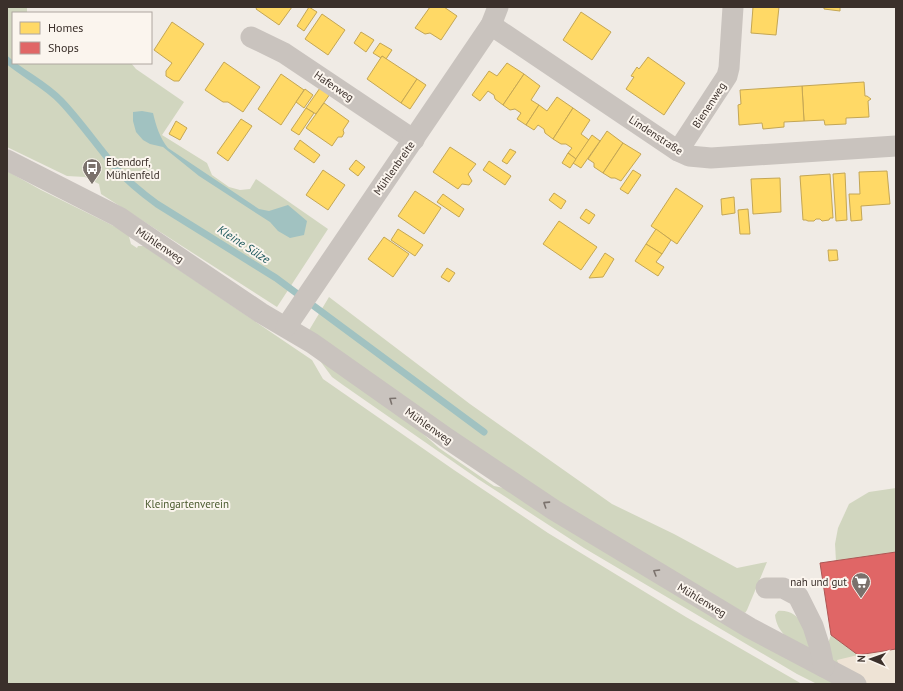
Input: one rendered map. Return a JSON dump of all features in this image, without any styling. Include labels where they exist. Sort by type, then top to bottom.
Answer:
[{"type":"street","name":"Bienenweg","points":[[678,151],[727,76],[729,68],[733,7]]},
{"type":"street","name":"Lindenstraße","points":[[495,16],[678,151],[689,156],[711,158],[896,146]]},
{"type":"street","name":"Mühlenbreite","points":[[286,327],[414,140],[495,16]]},
{"type":"street","name":"Haferweg","points":[[251,37],[284,53],[414,140]]},
{"type":"street","name":"Mühlenweg","points":[[7,160],[119,217],[261,313],[312,343],[448,439],[548,505],[750,628],[856,684]]},
{"type":"street","points":[[766,588],[783,588],[798,596],[813,626],[824,667]]},
{"type":"green space","points":[[7,7],[27,7],[27,12],[12,12],[12,64],[132,64],[136,69],[184,102],[162,135],[207,163],[212,175],[229,187],[240,190],[250,189],[256,179],[328,229],[277,307],[101,194],[99,184],[85,177],[67,176],[7,147]]},
{"type":"green space","name":"Kleingartenverein","points":[[7,171],[41,190],[128,233],[131,244],[137,248],[138,246],[144,246],[312,360],[323,379],[548,533],[686,617],[802,684],[7,684]]},
{"type":"green space","points":[[329,297],[470,404],[612,504],[674,534],[737,568],[767,562],[745,613],[612,539],[308,332]]},
{"type":"green space","points":[[318,358],[413,425],[439,448],[494,486],[513,490],[840,684],[817,684],[797,674],[584,548],[478,479],[343,385],[332,377]]},
{"type":"green space","points":[[896,488],[896,552],[836,561],[835,544],[838,528],[849,504],[869,492]]},
{"type":"green space","points":[[778,611],[786,611],[797,617],[804,628],[811,648],[804,649],[781,631],[778,627],[775,615]]},
{"type":"green space","points":[[831,635],[858,655],[895,649],[896,684],[869,684],[832,661],[826,649]]},
{"type":"shaded area","points":[[896,649],[896,684],[869,684],[840,668],[837,660],[858,655]]},
{"type":"water","points":[[142,111],[153,113],[155,123],[168,148],[259,209],[269,211],[288,205],[307,221],[304,235],[290,238],[278,231],[270,222],[199,176],[163,147],[150,144],[143,140],[136,132],[133,121],[133,112]]},
{"type":"building: Homes","points":[[257,7],[292,7],[279,25],[256,9]]},
{"type":"building: Homes","points":[[309,7],[317,12],[304,31],[297,26]]},
{"type":"building: Homes","points":[[430,7],[444,7],[457,16],[441,40],[430,33],[425,34],[415,28]]},
{"type":"building: Homes","points":[[753,7],[779,7],[776,35],[751,33]]},
{"type":"building: Homes","points":[[824,7],[840,7],[840,11],[824,9]]},
{"type":"building: Homes","points":[[581,12],[611,32],[592,60],[563,40]]},
{"type":"building: Homes","points":[[322,14],[345,30],[328,55],[305,39]]},
{"type":"building: Homes","points":[[172,22],[204,44],[179,81],[174,81],[166,76],[166,71],[172,63],[154,50]]},
{"type":"building: Homes","points":[[361,32],[374,40],[366,52],[354,43]]},
{"type":"building: Homes","points":[[380,43],[392,50],[386,59],[373,53]]},
{"type":"building: Homes","points":[[382,56],[417,79],[401,103],[367,79]]},
{"type":"building: Homes","points":[[648,57],[685,83],[664,115],[626,89],[634,77],[631,76],[637,67],[639,69]]},
{"type":"building: Homes","points":[[224,62],[260,87],[243,112],[228,102],[223,102],[205,90]]},
{"type":"building: Homes","points":[[507,63],[524,74],[503,105],[488,91],[480,101],[472,95],[489,71],[497,76]]},
{"type":"building: Homes","points":[[281,74],[304,90],[281,125],[258,109]]},
{"type":"building: Homes","points":[[524,74],[540,86],[531,100],[539,105],[526,125],[517,119],[521,113],[515,109],[510,110],[503,105]]},
{"type":"building: Homes","points":[[417,79],[426,85],[410,109],[401,103]]},
{"type":"building: Homes","points":[[864,82],[865,96],[871,99],[868,101],[869,117],[846,118],[846,124],[825,125],[824,120],[804,121],[802,86]]},
{"type":"building: Homes","points":[[802,86],[804,121],[784,122],[784,127],[763,129],[762,123],[739,125],[738,105],[741,104],[740,90]]},
{"type":"building: Homes","points":[[320,88],[330,94],[316,114],[306,108]]},
{"type":"building: Homes","points":[[305,89],[313,95],[304,108],[296,102]]},
{"type":"building: Homes","points":[[557,97],[573,108],[553,139],[538,125],[534,130],[526,125],[539,105],[547,111]]},
{"type":"building: Homes","points":[[324,103],[349,121],[343,130],[344,133],[342,137],[338,137],[332,146],[306,128]]},
{"type":"building: Homes","points":[[306,108],[314,113],[299,135],[291,130]]},
{"type":"building: Homes","points":[[573,108],[590,120],[581,134],[589,140],[576,159],[568,153],[572,148],[553,139]]},
{"type":"building: Homes","points":[[241,119],[252,126],[228,161],[217,153]]},
{"type":"building: Homes","points":[[176,121],[187,128],[180,140],[169,134]]},
{"type":"building: Homes","points":[[607,131],[623,143],[603,173],[594,167],[594,163],[588,159]]},
{"type":"building: Homes","points":[[592,135],[600,141],[581,168],[573,163]]},
{"type":"building: Homes","points":[[300,140],[320,155],[314,163],[294,149]]},
{"type":"building: Homes","points":[[623,143],[641,154],[621,181],[611,178],[603,173]]},
{"type":"building: Homes","points":[[450,147],[476,164],[468,174],[472,181],[469,185],[462,184],[458,189],[433,172]]},
{"type":"building: Homes","points":[[510,149],[516,152],[507,164],[502,161]]},
{"type":"building: Homes","points":[[568,153],[576,159],[570,168],[562,163]]},
{"type":"building: Homes","points":[[356,160],[365,167],[358,176],[349,169]]},
{"type":"building: Homes","points":[[489,161],[511,176],[505,185],[483,170]]},
{"type":"building: Homes","points":[[323,170],[345,185],[328,210],[306,195]]},
{"type":"building: Homes","points":[[633,170],[641,175],[628,194],[620,189]]},
{"type":"building: Homes","points":[[887,171],[890,204],[861,206],[862,220],[851,221],[849,194],[860,194],[859,172]]},
{"type":"building: Homes","points":[[845,173],[847,220],[836,221],[833,174]]},
{"type":"building: Homes","points":[[830,174],[833,218],[822,221],[820,219],[816,219],[814,221],[803,220],[800,176]]},
{"type":"building: Homes","points":[[780,178],[781,212],[753,214],[751,179]]},
{"type":"building: Homes","points":[[676,188],[703,206],[677,244],[651,226]]},
{"type":"building: Homes","points":[[415,191],[441,208],[424,234],[398,216]]},
{"type":"building: Homes","points":[[554,193],[566,201],[561,209],[549,200]]},
{"type":"building: Homes","points":[[443,194],[464,209],[459,217],[437,202]]},
{"type":"building: Homes","points":[[734,197],[735,213],[722,215],[721,199]]},
{"type":"building: Homes","points":[[586,209],[595,215],[589,224],[580,218]]},
{"type":"building: Homes","points":[[748,209],[750,234],[740,234],[738,210]]},
{"type":"building: Homes","points":[[559,221],[597,247],[581,270],[543,244]]},
{"type":"building: Homes","points":[[398,229],[423,245],[415,256],[391,240]]},
{"type":"building: Homes","points":[[656,229],[671,240],[662,254],[646,244]]},
{"type":"building: Homes","points":[[384,237],[409,254],[393,277],[368,259]]},
{"type":"building: Homes","points":[[646,244],[662,254],[656,262],[664,267],[658,276],[635,261]]},
{"type":"building: Homes","points":[[828,250],[837,250],[838,260],[829,261]]},
{"type":"building: Homes","points":[[605,253],[614,259],[603,277],[589,278]]},
{"type":"building: Homes","points":[[447,268],[455,273],[449,282],[441,277]]},
{"type":"building: Shops","name":"nah und gut","points":[[896,552],[896,649],[858,655],[831,635],[820,563]]},
{"type":"waterway","name":"Kleine Sülze","points":[[7,60],[12,64]]},
{"type":"waterway","name":"Kleine Sülze","points":[[12,64],[55,95],[75,117],[116,168],[130,183],[146,196],[276,278],[484,432]]},
{"type":"place","name":"Ebendorf, Mühlenfeld","points":[[92,185]]},
{"type":"place","name":"nah und gut","points":[[861,599]]}]
